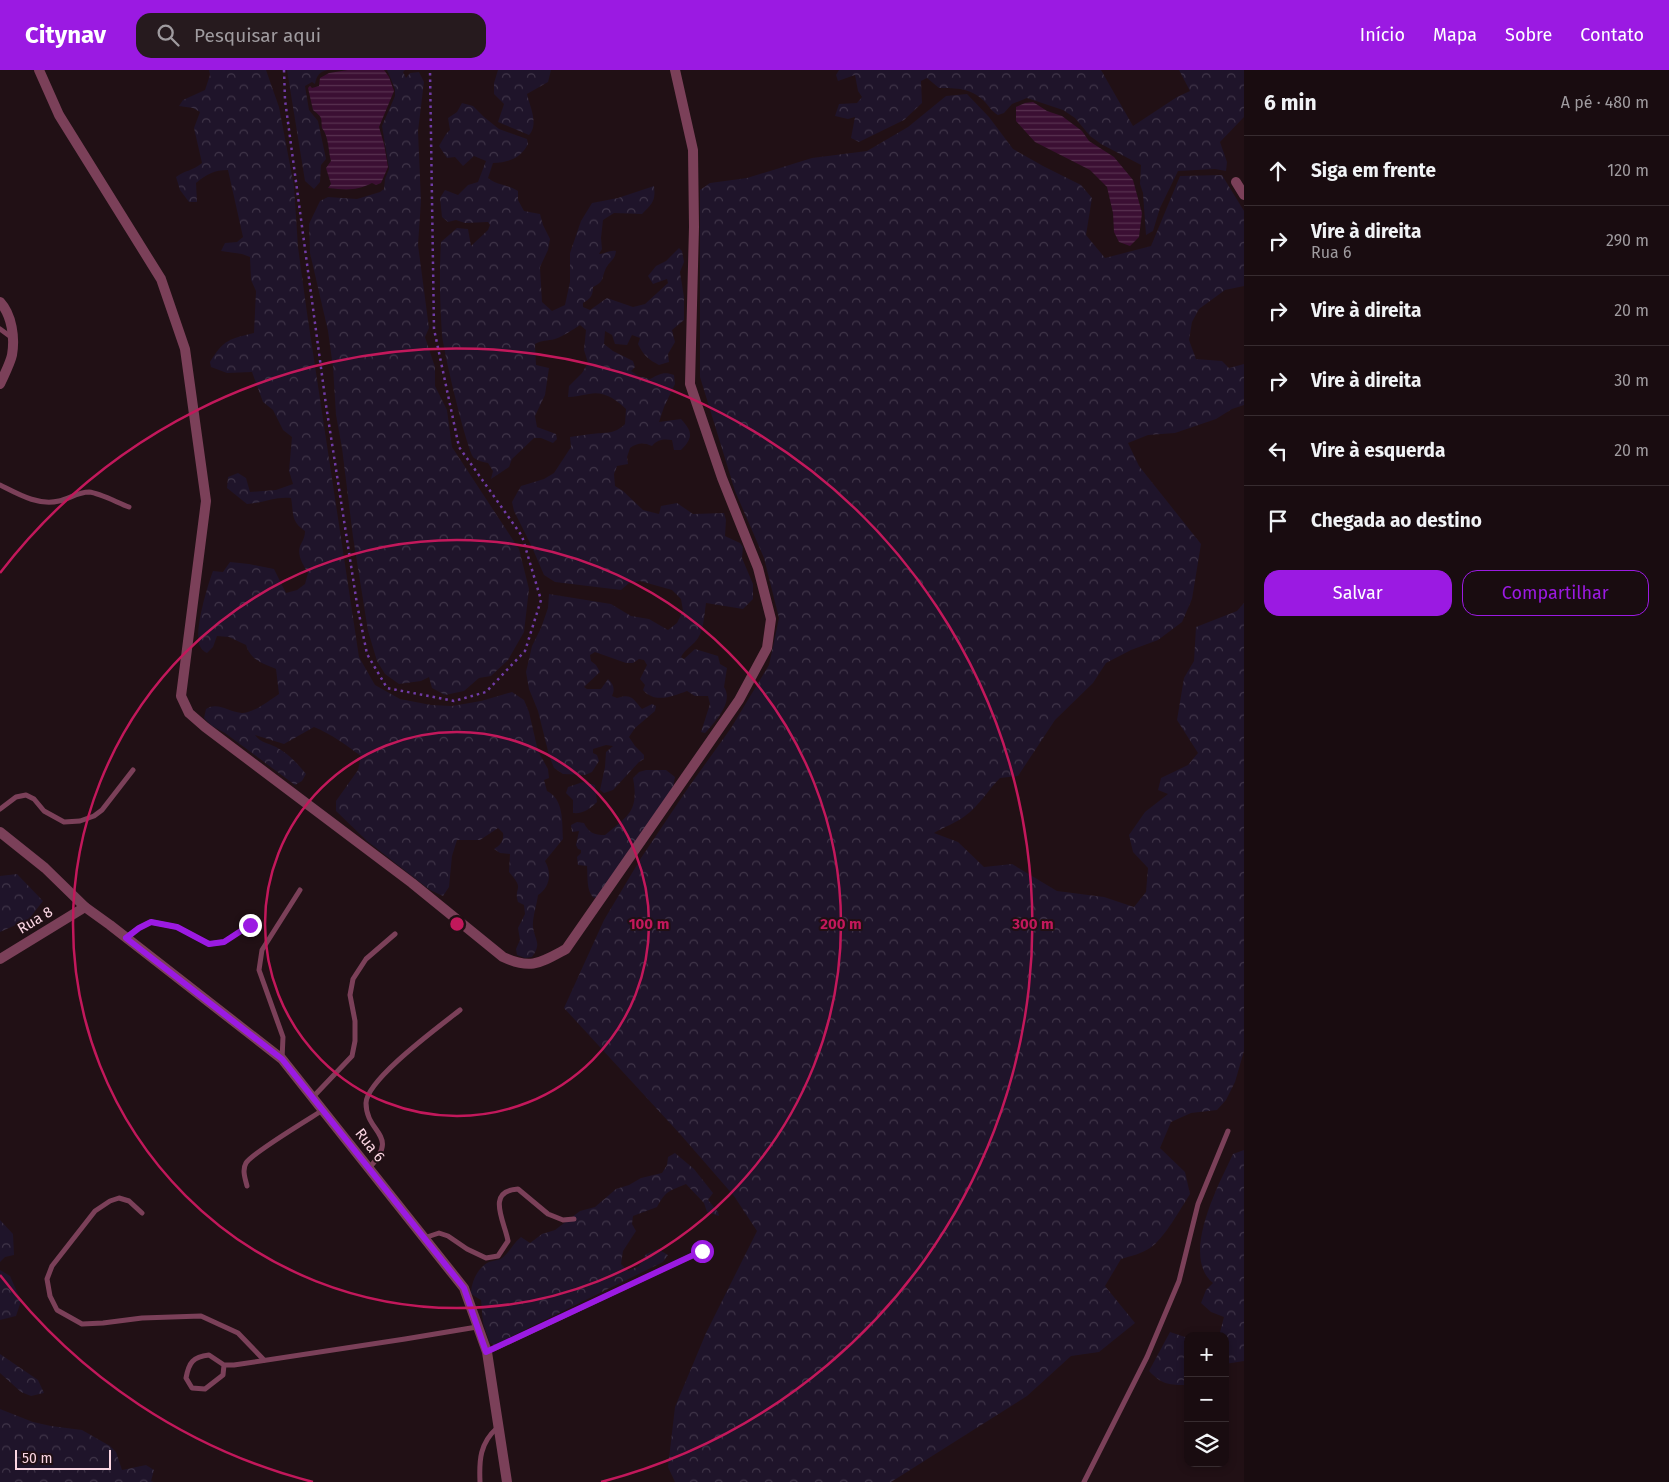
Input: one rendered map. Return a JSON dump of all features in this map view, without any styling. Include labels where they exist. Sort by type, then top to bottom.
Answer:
[{"type":"street","points":[[39,70],[59,115],[162,279],[185,349],[206,501],[181,696],[189,714],[412,883],[503,956],[518,964],[537,963],[566,949],[739,700],[767,648],[771,619],[758,568],[722,478],[690,384],[694,227],[693,150],[675,70]]},
{"type":"street","points":[[1236,182],[1244,195]]},
{"type":"street","points":[[0,302],[4,306],[12,327],[12,355],[0,384]]},
{"type":"street","name":"Rua 6","points":[[0,832],[45,868],[85,908],[282,1059],[464,1288],[486,1352],[507,1482]]},
{"type":"street","name":"Rua 8","points":[[0,959],[85,908]]},
{"type":"lane","points":[[0,329],[12,338]]},
{"type":"lane","points":[[0,485],[21,496],[46,502],[59,501],[90,492],[129,507]]},
{"type":"lane","points":[[0,809],[16,797],[26,795],[34,799],[44,811],[64,822],[80,821],[94,816],[102,810],[133,770]]},
{"type":"lane","points":[[282,1059],[283,1037],[259,970],[262,950],[300,890]]},
{"type":"lane","points":[[126,938],[151,922],[177,927],[209,944],[224,942],[250,925]]},
{"type":"lane","points":[[313,1097],[352,1056],[355,1041],[355,1021],[350,995],[353,979],[366,959],[395,934]]},
{"type":"lane","points":[[369,1168],[379,1157],[383,1146],[380,1136],[370,1119],[366,1103],[372,1088],[401,1057],[460,1010]]},
{"type":"lane","points":[[247,1186],[243,1172],[246,1162],[323,1110]]},
{"type":"lane","points":[[1084,1482],[1147,1357],[1179,1282],[1198,1204],[1228,1131]]},
{"type":"lane","points":[[424,1238],[439,1233],[448,1236],[467,1250],[486,1258],[498,1256],[508,1241],[500,1212],[500,1199],[503,1193],[509,1190],[518,1189],[548,1214],[563,1220],[574,1219]]},
{"type":"lane","points":[[142,1213],[129,1201],[119,1198],[110,1200],[95,1211],[52,1266],[47,1279],[50,1296],[57,1310],[82,1324],[142,1318],[201,1316],[238,1333],[264,1360]]},
{"type":"lane","points":[[486,1352],[702,1251]]},
{"type":"lane","points":[[224,1365],[223,1375],[206,1389],[192,1388],[186,1378],[189,1365],[198,1356],[209,1355],[224,1365],[405,1340],[478,1327]]},
{"type":"lane","points":[[480,1482],[479,1465],[484,1444],[498,1428]]},
{"type":"path","points":[[284,70],[286,100],[326,405],[366,654],[387,688],[454,701],[486,692],[525,651],[541,600],[522,536],[459,447],[434,329],[430,70]]},
{"type":"green space","points":[[209,70],[266,70],[279,107],[294,186],[298,247],[307,313],[359,657],[375,685],[400,699],[431,705],[452,706],[481,701],[512,692],[524,700],[529,712],[538,751],[548,769],[549,778],[544,780],[547,791],[557,799],[561,812],[563,839],[545,861],[549,870],[549,880],[545,888],[538,895],[533,924],[537,948],[532,957],[525,958],[517,955],[516,949],[520,940],[518,928],[525,914],[524,905],[518,902],[517,882],[509,872],[510,854],[500,853],[494,849],[503,838],[503,833],[498,828],[480,840],[457,840],[452,856],[449,887],[443,896],[430,890],[367,841],[336,811],[336,801],[358,770],[361,756],[332,736],[314,727],[284,744],[255,735],[262,741],[285,753],[306,774],[302,781],[295,785],[225,733],[212,726],[204,718],[206,709],[211,707],[216,706],[242,713],[248,712],[260,707],[279,694],[276,669],[254,658],[246,645],[229,637],[217,636],[213,647],[207,653],[203,651],[199,644],[200,618],[213,571],[223,572],[230,562],[274,569],[286,593],[297,590],[305,584],[308,573],[299,553],[305,531],[295,520],[291,498],[247,504],[227,488],[228,477],[238,473],[246,478],[250,492],[276,490],[293,484],[289,471],[292,437],[283,430],[273,410],[263,402],[252,372],[227,373],[211,367],[210,362],[224,344],[233,339],[254,333],[256,291],[251,280],[250,257],[221,251],[225,243],[237,242],[243,237],[228,170],[211,173],[196,183],[197,202],[189,202],[180,190],[176,177],[202,163],[194,128],[200,112],[193,108],[179,106],[183,100],[205,90],[210,75]]},
{"type":"green space","points":[[287,70],[328,70],[319,74],[315,84],[312,82],[305,86],[309,110],[318,121],[326,159],[321,165],[320,182],[314,189],[305,181]]},
{"type":"green space","points":[[387,70],[405,70],[403,72],[406,78],[410,73],[419,72],[424,82],[418,131],[421,201],[418,245],[429,328],[425,337],[435,367],[435,386],[447,410],[452,447],[519,549],[529,589],[524,632],[508,660],[491,676],[479,678],[464,691],[445,695],[432,688],[429,677],[421,681],[399,684],[385,674],[377,661],[368,631],[353,537],[336,415],[333,367],[328,331],[310,253],[309,224],[320,201],[328,197],[357,199],[384,189],[389,169],[382,126],[395,96],[395,89]]},
{"type":"green space","points":[[498,70],[551,70],[548,82],[527,94],[534,121],[529,135],[498,122],[504,104],[494,94],[494,83]]},
{"type":"green space","points":[[839,70],[1101,70],[1133,126],[1177,97],[1190,91],[1179,70],[1244,70],[1244,117],[1220,142],[1227,162],[1226,171],[1215,169],[1178,171],[1160,208],[1153,231],[1146,235],[1143,193],[1140,184],[1141,165],[1101,144],[1090,136],[1075,118],[1063,110],[1027,98],[1012,104],[1004,113],[998,115],[974,93],[957,89],[939,88],[927,78],[921,81],[922,103],[904,120],[859,142],[851,138],[855,117],[848,119],[835,116],[839,104],[857,103],[862,97],[858,91],[855,75],[838,81],[836,75]]},
{"type":"green space","points":[[967,94],[989,117],[1013,149],[1081,185],[1092,198],[1086,235],[1105,258],[1151,246],[1180,176],[1222,175],[1244,211],[1244,286],[1225,290],[1199,309],[1192,322],[1189,340],[1196,359],[1222,361],[1229,368],[1244,364],[1244,405],[1232,409],[1216,419],[1175,433],[1148,435],[1128,443],[1139,466],[1201,544],[1192,599],[1182,622],[1158,640],[1131,650],[1106,663],[1093,683],[1055,720],[1018,776],[1000,778],[970,812],[958,821],[934,833],[958,842],[984,867],[1012,864],[1057,891],[1104,897],[1134,907],[1146,892],[1148,868],[1133,852],[1129,835],[1145,812],[1168,794],[1158,790],[1161,778],[1188,765],[1198,753],[1177,720],[1184,678],[1194,661],[1196,627],[1237,611],[1244,603],[1244,1051],[1235,1082],[1226,1100],[1217,1110],[1191,1113],[1171,1122],[1160,1148],[1185,1172],[1190,1194],[1161,1238],[1147,1250],[1121,1259],[1105,1286],[1135,1323],[1099,1352],[1071,1356],[1027,1396],[891,1482],[675,1482],[668,1467],[675,1407],[706,1333],[757,1231],[734,1196],[680,1134],[564,1008],[604,920],[641,858],[731,728],[769,665],[779,618],[764,558],[735,491],[700,377],[700,190],[710,183],[747,178],[812,158],[867,151],[908,127],[946,96]]},
{"type":"green space","points":[[462,103],[473,106],[499,129],[527,139],[528,144],[525,149],[514,159],[493,163],[488,178],[518,191],[518,200],[524,211],[540,214],[550,239],[548,250],[540,267],[542,302],[552,311],[565,305],[570,282],[570,253],[581,221],[592,203],[618,198],[654,186],[652,202],[642,214],[614,213],[603,220],[602,249],[599,254],[616,251],[601,281],[593,287],[591,297],[583,303],[583,307],[590,310],[607,298],[633,307],[645,304],[668,283],[667,279],[653,284],[648,276],[656,266],[666,261],[679,248],[682,251],[684,262],[680,272],[684,297],[684,320],[672,330],[675,342],[668,354],[669,362],[659,365],[649,359],[638,344],[640,338],[632,335],[627,345],[615,344],[612,335],[605,331],[604,344],[633,361],[635,367],[631,371],[638,376],[650,379],[667,373],[674,375],[675,384],[659,422],[681,419],[689,431],[690,438],[681,450],[674,450],[672,440],[659,441],[652,446],[638,444],[633,446],[630,448],[627,457],[628,464],[617,466],[614,474],[615,486],[643,510],[659,514],[661,506],[677,503],[693,514],[724,513],[726,520],[725,536],[740,543],[743,547],[742,558],[753,584],[753,599],[743,609],[706,603],[700,634],[681,657],[684,659],[695,649],[718,656],[720,664],[727,668],[724,687],[727,699],[725,705],[718,718],[705,733],[701,732],[710,704],[708,696],[695,696],[687,691],[664,698],[653,697],[643,690],[645,685],[640,679],[647,665],[644,660],[639,659],[633,663],[626,663],[595,652],[590,655],[591,661],[600,672],[584,687],[587,689],[601,689],[608,679],[613,687],[612,696],[617,698],[629,697],[642,709],[652,704],[656,706],[655,711],[635,728],[629,737],[644,755],[644,759],[613,790],[604,793],[600,790],[606,752],[613,746],[606,745],[593,749],[593,753],[597,755],[599,761],[592,772],[585,775],[563,774],[554,768],[538,711],[529,689],[526,672],[532,646],[548,608],[549,594],[611,604],[631,616],[649,619],[668,630],[677,623],[683,611],[681,599],[672,590],[640,581],[629,583],[621,590],[555,582],[544,575],[514,511],[512,502],[521,486],[544,479],[554,473],[571,447],[570,437],[609,432],[621,428],[625,424],[626,409],[609,397],[594,393],[568,397],[569,386],[582,373],[588,363],[584,350],[586,330],[580,325],[558,338],[535,344],[536,365],[549,368],[545,395],[535,416],[537,427],[556,434],[557,439],[553,443],[541,438],[534,438],[512,459],[509,467],[491,479],[493,471],[488,463],[474,458],[471,452],[443,344],[440,300],[441,242],[457,228],[468,229],[471,246],[488,230],[490,225],[488,222],[465,223],[456,220],[448,222],[442,217],[440,198],[445,190],[458,195],[468,185],[478,182],[486,161],[474,156],[463,166],[455,157],[447,158],[439,146],[450,130],[448,118],[457,112]]},
{"type":"green space","points":[[666,770],[675,777],[673,788],[598,896],[594,898],[589,887],[587,866],[578,865],[577,857],[581,853],[581,850],[576,845],[579,831],[572,832],[571,825],[577,822],[584,823],[592,833],[605,835],[626,817],[630,811],[635,798],[633,778],[639,772]]},
{"type":"green space","points":[[583,782],[595,785],[597,802],[580,813],[573,813],[573,800],[566,793],[568,787]]},
{"type":"green space","points":[[17,874],[43,901],[29,919],[0,932],[0,876]]},
{"type":"green space","points":[[1244,1150],[1244,1361],[1229,1363],[1229,1332],[1220,1332],[1224,1317],[1211,1312],[1201,1303],[1206,1290],[1213,1283],[1204,1271],[1200,1256],[1205,1220],[1219,1183],[1233,1154]]},
{"type":"green space","points":[[675,1153],[694,1169],[713,1193],[708,1200],[719,1216],[707,1212],[704,1203],[686,1184],[672,1190],[663,1197],[657,1207],[633,1216],[632,1224],[636,1231],[623,1251],[621,1264],[628,1271],[639,1266],[646,1254],[658,1249],[668,1255],[663,1262],[494,1345],[489,1342],[483,1323],[481,1300],[471,1294],[472,1285],[480,1269],[489,1262],[502,1258],[521,1237],[530,1243],[542,1234],[555,1230],[580,1211],[595,1207],[616,1189],[629,1185],[641,1178],[662,1173],[667,1165],[668,1157]]},
{"type":"green space","points":[[0,1220],[13,1234],[14,1255],[5,1257],[0,1262]]},
{"type":"green space","points":[[0,1270],[10,1276],[21,1301],[16,1316],[0,1320]]},
{"type":"green space","points":[[1170,1332],[1184,1337],[1184,1385],[1162,1382],[1149,1371]]},
{"type":"green space","points":[[0,1354],[38,1380],[44,1393],[31,1396],[21,1392],[0,1373]]},
{"type":"green space","points":[[0,1409],[33,1422],[82,1430],[110,1446],[116,1452],[122,1470],[146,1465],[154,1470],[151,1481],[154,1482],[0,1482]]},
{"type":"shaded area","points":[[348,70],[384,70],[389,77],[394,91],[379,127],[388,167],[381,183],[376,185],[372,183],[351,189],[328,188],[331,184],[326,168],[331,161],[328,144],[322,128],[321,118],[313,110],[308,88],[310,86],[312,88],[319,86],[320,78],[329,73]]},
{"type":"shaded area","points":[[1033,102],[1047,111],[1062,116],[1082,131],[1089,141],[1114,157],[1133,180],[1142,213],[1139,237],[1130,246],[1119,242],[1114,232],[1113,213],[1107,187],[1090,170],[1035,142],[1016,121],[1016,107]]},
{"type":"route","points":[[250,925],[224,942],[209,944],[177,927],[151,922],[126,938],[282,1059],[464,1288],[486,1352],[702,1251]]}]
